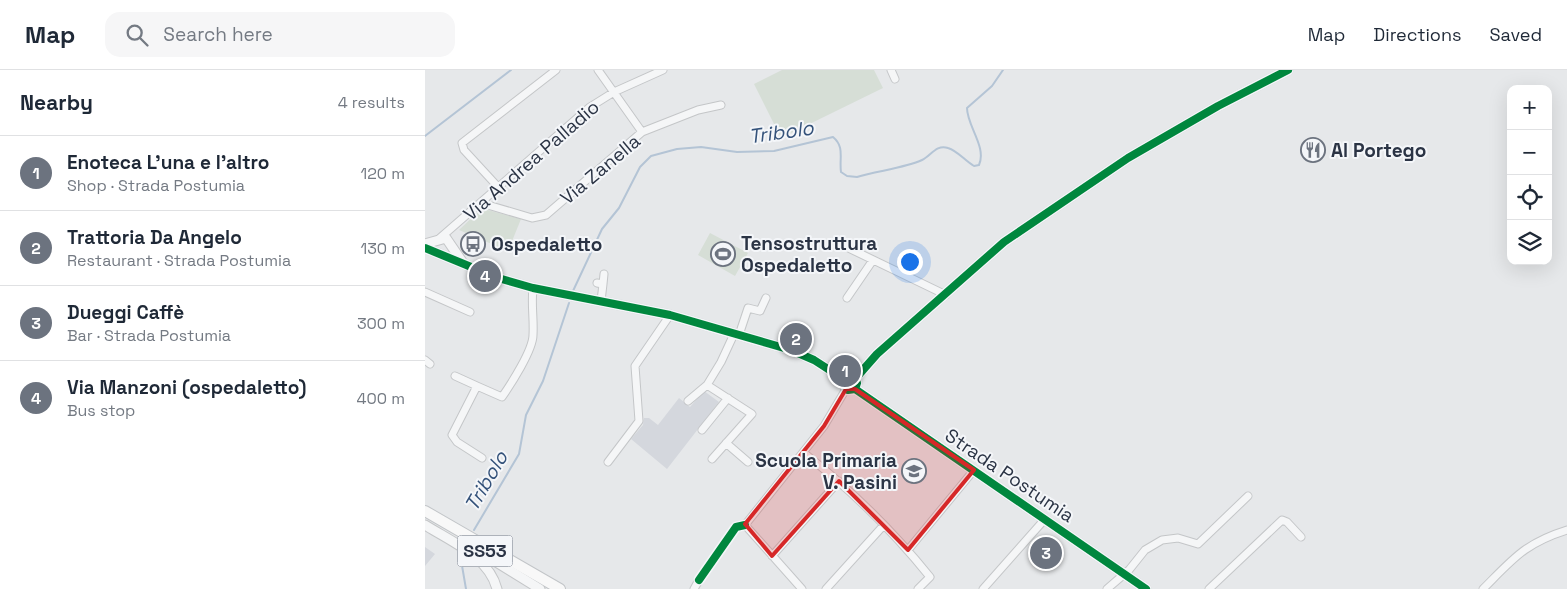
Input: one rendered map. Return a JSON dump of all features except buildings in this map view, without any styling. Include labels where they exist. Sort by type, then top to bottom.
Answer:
[{"type":"main road","name":"SS53","points":[[425,511],[467,540],[547,589]]},
{"type":"main road","points":[[425,511],[560,589]]},
{"type":"street","points":[[499,188],[463,149],[463,141],[556,70]]},
{"type":"street","points":[[598,70],[642,132]]},
{"type":"street","name":"Via Andrea Palladio","points":[[439,239],[590,107],[614,92],[663,70]]},
{"type":"street","points":[[891,70],[895,79]]},
{"type":"street","points":[[803,589],[746,528],[745,524],[804,453],[824,426],[850,384],[877,354],[1004,242],[1128,158],[1218,106],[1288,70]]},
{"type":"street","name":"Via Zanella","points":[[481,202],[532,218],[546,215],[642,132],[698,110],[721,105]]},
{"type":"street","name":"Via Andrea Palladio","points":[[451,244],[454,227]]},
{"type":"street","points":[[425,244],[446,238],[459,260],[465,265]]},
{"type":"street","points":[[439,239],[435,245],[440,254],[450,252],[451,244]]},
{"type":"street","points":[[837,242],[946,295]]},
{"type":"street","name":"Strada Postumia","points":[[425,248],[498,278],[533,288],[670,316],[801,354],[850,384],[1146,589]]},
{"type":"street","points":[[847,298],[873,260]]},
{"type":"street","points":[[601,301],[600,284],[604,274]]},
{"type":"street","points":[[455,376],[502,397],[517,376],[534,337],[531,308],[533,288]]},
{"type":"street","points":[[425,292],[470,312]]},
{"type":"street","points":[[688,401],[707,385],[737,334],[748,308],[760,311],[766,298]]},
{"type":"street","points":[[608,462],[639,421],[635,366],[670,316]]},
{"type":"street","points":[[707,385],[752,414],[712,459]]},
{"type":"street","points":[[477,386],[452,435],[457,442],[482,458]]},
{"type":"street","points":[[702,430],[728,398]]},
{"type":"street","points":[[726,444],[748,462]]},
{"type":"street","points":[[804,453],[839,481],[908,550],[930,577],[918,589]]},
{"type":"street","points":[[908,550],[974,470]]},
{"type":"street","points":[[772,556],[839,481]]},
{"type":"street","points":[[1107,589],[1124,574],[1145,550],[1162,540],[1178,538],[1198,544],[1248,496]]},
{"type":"street","name":"Strada Postumia","points":[[983,589],[1045,519]]},
{"type":"street","points":[[1209,589],[1282,520],[1287,522],[1301,537]]},
{"type":"street","points":[[425,526],[483,563],[492,575],[497,589]]},
{"type":"street","points":[[827,589],[883,526]]},
{"type":"street","points":[[1483,589],[1525,547],[1547,536],[1567,530]]},
{"type":"street","points":[[467,540],[493,560],[540,589]]},
{"type":"street","points":[[501,554],[513,565],[554,589]]},
{"type":"street","points":[[694,589],[699,580]]},
{"type":"highlighted area","points":[[846,389],[855,389],[974,470],[908,550],[839,481],[772,556],[745,524],[824,426]]},
{"type":"shaded area","points":[[782,70],[874,70],[883,88],[781,138],[754,84]]},
{"type":"shaded area","points":[[484,209],[521,219],[508,251],[459,230],[480,210]]},
{"type":"shaded area","name":"Tensostruttura Ospedaletto","points":[[710,233],[748,253],[735,276],[698,255]]},
{"type":"shaded area","points":[[704,391],[719,402],[667,469],[631,439],[643,425],[644,418],[649,418],[658,425],[679,398],[690,407]]},
{"type":"shaded area","points":[[425,547],[435,554],[425,566]]},
{"type":"waterway","points":[[425,136],[511,70]]},
{"type":"waterway","name":"Tribolo","points":[[573,291],[602,229],[619,208],[640,167],[651,156],[677,149],[701,147],[737,152],[774,151],[833,137],[840,149],[841,172],[847,176],[857,177],[907,165],[922,160],[937,149],[944,147],[955,151],[974,166],[979,165],[981,151],[967,108],[992,86],[1003,70]]},
{"type":"waterway","name":"Tribolo","points":[[474,530],[519,454],[526,415],[543,381],[569,303]]},
{"type":"waterway","name":"Tribolo","points":[[460,554],[466,589]]},
{"type":"cycle path","points":[[855,379],[877,354],[1004,242],[1128,158],[1218,106],[1288,70]]},
{"type":"cycle path","points":[[425,248],[498,278],[533,288],[670,315],[791,350],[814,360],[845,380],[853,378],[857,383],[855,389]]},
{"type":"cycle path","points":[[848,390],[855,389],[1146,589]]},
{"type":"cycle path","points":[[699,580],[736,527],[745,525]]},
{"type":"place","name":"Al Portego","points":[[1313,150]]},
{"type":"place","name":"Ospedaletto","points":[[473,244]]},
{"type":"place","name":"Tensostruttura Ospedaletto","points":[[723,254]]},
{"type":"place","name":"Via Manzoni (ospedaletto)","points":[[485,276]]},
{"type":"place","name":"Trattoria Da Angelo","points":[[796,339]]},
{"type":"place","name":"Enoteca L'una e l'altro","points":[[845,371]]},
{"type":"place","name":"Scuola Primaria V. Pasini","points":[[914,471]]},
{"type":"place","name":"Dueggi Caffè","points":[[1046,553]]}]
